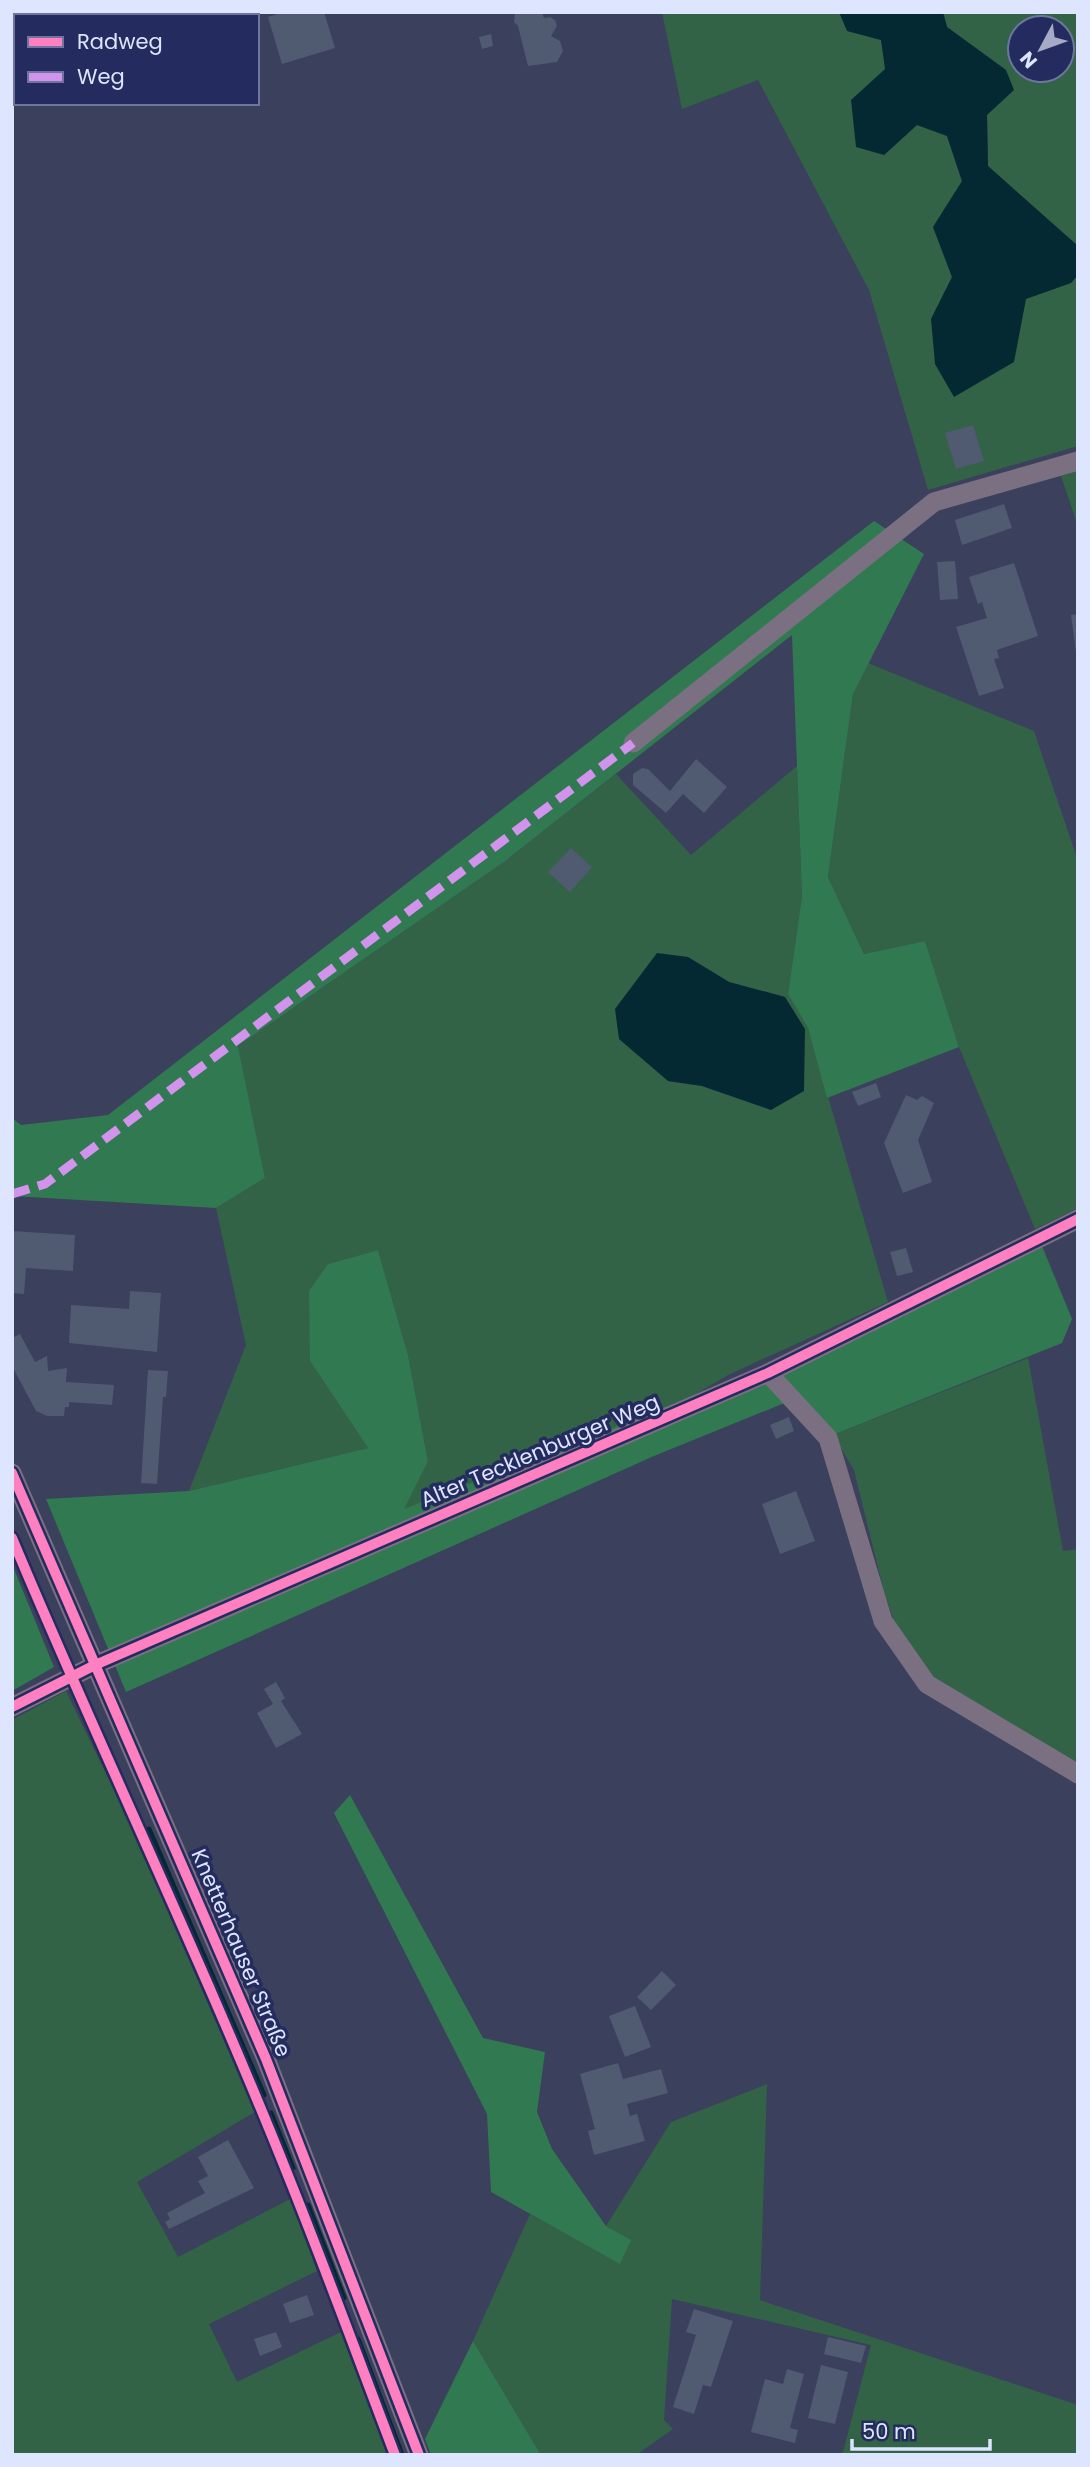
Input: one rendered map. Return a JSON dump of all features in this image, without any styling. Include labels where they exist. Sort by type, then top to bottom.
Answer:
[{"type":"street","points":[[633,743],[934,502],[1078,461]]},
{"type":"street","name":"Alter Tecklenburger Weg","points":[[12,1707],[95,1665],[768,1373],[1078,1219]]},
{"type":"street","points":[[768,1373],[828,1438],[883,1620],[927,1684],[1078,1774]]},
{"type":"street","name":"Knetterhauser Straße","points":[[12,1473],[266,2059],[419,2455]]},
{"type":"green space","points":[[662,12],[839,12],[848,31],[881,40],[886,70],[884,155],[917,125],[947,136],[962,182],[933,227],[952,277],[931,319],[1019,327],[1026,298],[1071,283],[1078,275],[1078,446],[928,490],[869,290],[758,80],[682,109]]},
{"type":"green space","points":[[943,12],[1078,12],[1078,246],[988,166],[987,115],[1006,70],[947,27]]},
{"type":"green space","points":[[1078,471],[1078,526],[1061,476]]},
{"type":"green space","points":[[874,521],[924,554],[853,694],[828,877],[864,954],[925,941],[959,1047],[827,1098],[808,1028],[788,994],[802,896],[792,635],[504,862],[238,1046],[265,1178],[216,1208],[12,1196],[12,1118],[21,1125],[108,1115]]},
{"type":"green space","points":[[868,663],[1034,731],[1078,861],[1078,1208],[1035,1229],[959,1047],[925,941],[864,954],[828,877],[853,694]]},
{"type":"green space","points":[[797,766],[802,896],[788,994],[808,1028],[888,1302],[728,1375],[691,1397],[403,1510],[428,1460],[408,1355],[378,1250],[328,1264],[310,1361],[368,1448],[189,1491],[246,1345],[216,1208],[265,1178],[238,1046],[504,862],[616,774],[691,855]],"holes":[[[688,957],[729,982],[785,997],[771,1110],[702,1086],[668,1081]]]},
{"type":"green space","points":[[1042,1246],[1072,1319],[1062,1343],[833,1435],[787,1402],[654,1456],[126,1692],[46,1499],[189,1491],[368,1448],[310,1361],[309,1291],[328,1264],[378,1250],[408,1355],[428,1461],[404,1509],[691,1397]]},
{"type":"green space","points":[[1028,1358],[1063,1551],[1078,1549],[1078,1767],[928,1673],[898,1633],[884,1592],[854,1470],[833,1435]]},
{"type":"green space","points":[[12,1564],[54,1667],[12,1691]]},
{"type":"green space","points":[[66,1691],[128,1819],[255,2112],[137,2182],[178,2257],[292,2198],[317,2271],[209,2324],[237,2382],[341,2332],[387,2455],[12,2455],[12,1720]]},
{"type":"green space","points":[[350,1795],[483,2038],[545,2052],[537,2112],[552,2149],[606,2226],[631,2240],[620,2264],[491,2192],[487,2114],[334,1813]]},
{"type":"green space","points":[[767,2084],[760,2300],[1078,2405],[1078,2455],[836,2455],[843,2452],[871,2345],[672,2299],[664,2420],[673,2429],[636,2455],[541,2455],[473,2341],[530,2214],[620,2263],[630,2240],[606,2226],[671,2122]]},
{"type":"green space","points":[[473,2341],[541,2455],[431,2455],[425,2439]]},
{"type":"water","points":[[839,12],[943,12],[947,27],[1006,70],[1006,84],[1012,84],[1014,90],[987,115],[988,166],[1078,246],[1078,275],[1071,283],[1026,299],[1014,362],[954,397],[935,364],[931,319],[952,277],[933,227],[962,181],[947,136],[917,125],[884,155],[856,147],[851,100],[885,69],[881,40],[847,31]]},
{"type":"water","points":[[657,953],[688,957],[729,982],[785,997],[805,1029],[804,1091],[771,1110],[702,1086],[668,1081],[619,1039],[615,1009]]},
{"type":"building","points":[[284,12],[324,12],[335,48],[282,64],[268,17]]},
{"type":"building","points":[[515,12],[542,12],[544,18],[555,20],[557,26],[551,36],[560,41],[563,51],[557,62],[528,66],[518,26],[514,22]]},
{"type":"building","points":[[491,34],[493,46],[482,49],[479,37]]},
{"type":"building","points":[[973,425],[984,461],[956,469],[945,433]]},
{"type":"building","points":[[1004,504],[1012,528],[962,545],[955,520]]},
{"type":"building","points":[[955,561],[958,599],[940,600],[937,562]]},
{"type":"building","points":[[1014,563],[1038,636],[997,650],[999,658],[994,659],[1004,688],[979,696],[956,627],[987,618],[982,602],[978,604],[969,577]]},
{"type":"building","points":[[1078,614],[1078,653],[1076,653],[1071,615]]},
{"type":"building","points":[[696,759],[727,787],[704,813],[683,794],[666,813],[633,785],[633,774],[642,768],[648,769],[670,791]]},
{"type":"building","points":[[571,848],[592,867],[570,892],[548,872]]},
{"type":"building","points":[[876,1083],[881,1097],[858,1106],[852,1092]]},
{"type":"building","points":[[906,1095],[917,1100],[922,1096],[934,1103],[918,1140],[932,1182],[903,1193],[884,1143]]},
{"type":"building","points":[[12,1231],[75,1235],[73,1271],[26,1268],[24,1294],[12,1293]]},
{"type":"building","points":[[906,1248],[913,1272],[897,1276],[890,1252]]},
{"type":"building","points":[[130,1291],[161,1293],[157,1352],[69,1343],[71,1305],[129,1309]]},
{"type":"building","points":[[20,1334],[35,1362],[47,1356],[48,1371],[67,1368],[66,1382],[114,1385],[112,1405],[69,1402],[64,1416],[47,1416],[36,1411],[12,1366],[12,1338]]},
{"type":"building","points":[[148,1370],[168,1371],[166,1397],[163,1397],[157,1484],[141,1483]]},
{"type":"building","points":[[789,1417],[794,1431],[776,1439],[770,1425]]},
{"type":"building","points":[[796,1491],[815,1541],[780,1554],[762,1504]]},
{"type":"building","points":[[276,1682],[285,1698],[281,1701],[302,1734],[276,1748],[257,1713],[273,1704],[264,1689]]},
{"type":"building","points":[[662,1971],[676,1985],[651,2010],[637,1997]]},
{"type":"building","points":[[635,2006],[651,2047],[625,2057],[609,2016]]},
{"type":"building","points":[[618,2063],[623,2079],[661,2069],[668,2093],[627,2104],[630,2116],[637,2114],[645,2141],[594,2155],[588,2131],[595,2129],[580,2074]]},
{"type":"building","points":[[228,2140],[254,2188],[169,2229],[165,2222],[170,2219],[167,2213],[205,2193],[198,2181],[208,2176],[198,2157]]},
{"type":"building","points":[[307,2295],[314,2315],[290,2323],[283,2304]]},
{"type":"building","points":[[694,2309],[733,2321],[711,2387],[703,2385],[694,2414],[673,2407],[696,2335],[686,2332]]},
{"type":"building","points":[[276,2332],[282,2347],[260,2356],[254,2339]]},
{"type":"building","points":[[828,2337],[866,2346],[861,2363],[824,2354]]},
{"type":"building","points":[[821,2365],[848,2372],[835,2424],[808,2418]]},
{"type":"building","points":[[787,2369],[804,2374],[790,2428],[798,2430],[795,2443],[751,2432],[765,2379],[783,2384]]},
{"type":"waterway","points":[[149,1829],[264,2095]]},
{"type":"waterway","points":[[271,2113],[293,2168]]},
{"type":"waterway","points":[[308,2205],[344,2298]]},
{"type":"waterway","points":[[358,2339],[402,2455]]},
{"type":"marked path","points":[[12,1194],[45,1184],[633,743]]},
{"type":"cycle path","points":[[12,1707],[95,1665],[768,1373],[1078,1219]]},
{"type":"cycle path","points":[[12,1473],[266,2059],[419,2455]]},
{"type":"cycle path","points":[[12,1538],[256,2097],[395,2455]]}]
